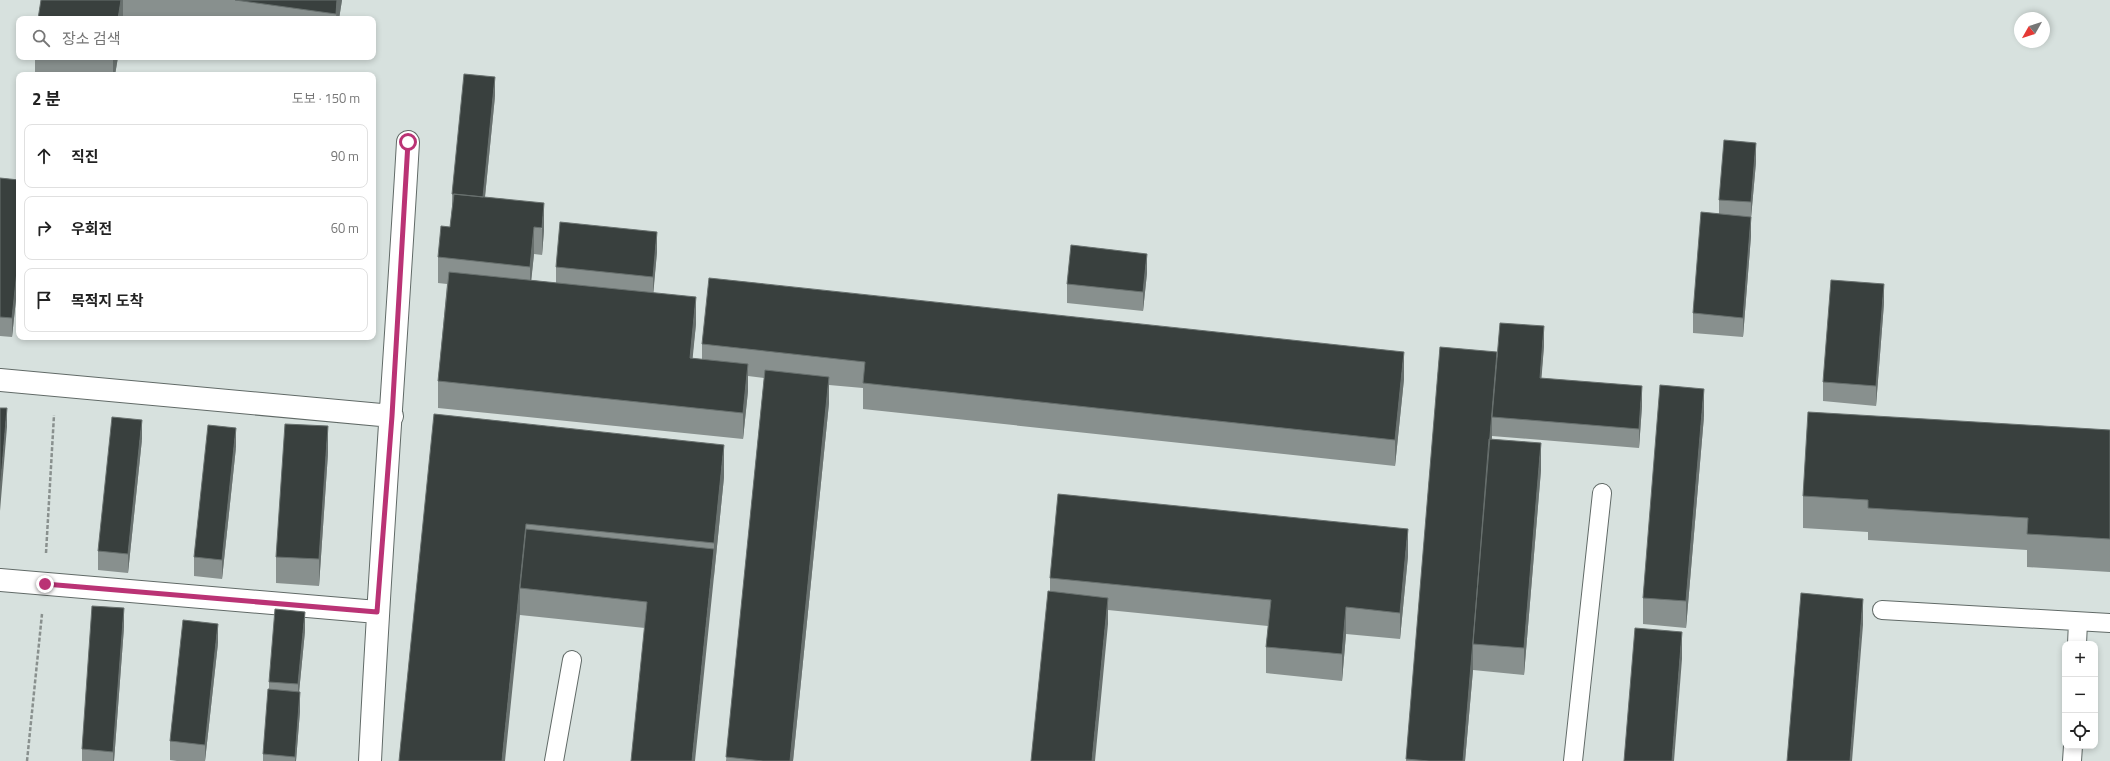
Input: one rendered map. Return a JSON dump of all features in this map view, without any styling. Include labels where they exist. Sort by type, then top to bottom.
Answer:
[{"type":"street","points":[[370,761],[377,612],[392,416],[408,142]]},
{"type":"street","points":[[0,380],[392,416]]},
{"type":"street","points":[[0,580],[377,612]]},
{"type":"lane","points":[[1573,761],[1602,493]]},
{"type":"lane","points":[[1882,610],[2110,623]]},
{"type":"lane","points":[[2077,641],[2078,622]]},
{"type":"lane","points":[[554,761],[572,660]]},
{"type":"lane","points":[[2072,761],[2073,749]]},
{"type":"building","points":[[41,0],[121,0],[118,16],[38,16]]},
{"type":"building","points":[[235,0],[337,0],[336,14]]},
{"type":"building","points":[[464,74],[495,77],[483,197],[452,194]]},
{"type":"building","points":[[1724,140],[1756,143],[1751,202],[1719,200]]},
{"type":"building","points":[[0,178],[16,180],[16,280],[12,318],[0,317]]},
{"type":"building","points":[[454,194],[544,203],[542,228],[534,227],[530,267],[438,257],[441,226],[450,227]]},
{"type":"building","points":[[1701,212],[1751,217],[1743,318],[1693,313]]},
{"type":"building","points":[[560,222],[657,232],[653,277],[556,267]]},
{"type":"building","points":[[1071,245],[1147,254],[1143,292],[1067,284]]},
{"type":"building","points":[[449,272],[696,297],[690,358],[748,364],[743,413],[438,381]]},
{"type":"building","points":[[709,278],[1404,352],[1395,440],[863,383],[865,362],[702,344]]},
{"type":"building","points":[[1831,280],[1884,284],[1876,386],[1823,382]]},
{"type":"building","points":[[1500,323],[1544,326],[1540,378],[1642,386],[1639,429],[1492,417]]},
{"type":"building","points":[[1440,347],[1497,352],[1463,761],[1406,759]]},
{"type":"building","points":[[765,370],[829,377],[790,761],[763,761],[726,757]]},
{"type":"building","points":[[1660,385],[1704,389],[1686,601],[1643,598]]},
{"type":"building","points":[[0,408],[7,408],[0,492]]},
{"type":"building","points":[[1808,412],[2110,430],[2110,539],[2027,534],[2028,518],[1868,508],[1868,500],[1803,496]]},
{"type":"building","points":[[434,414],[724,445],[714,543],[526,524],[502,761],[399,761]]},
{"type":"building","points":[[112,417],[142,420],[128,554],[98,551]]},
{"type":"building","points":[[285,424],[328,426],[319,559],[276,557]]},
{"type":"building","points":[[208,425],[236,428],[222,560],[194,557]]},
{"type":"building","points":[[1489,439],[1541,443],[1524,648],[1473,644]]},
{"type":"building","points":[[1058,494],[1408,529],[1400,613],[1346,607],[1342,654],[1266,647],[1271,600],[1050,578]]},
{"type":"building","points":[[526,529],[714,549],[692,761],[631,761],[647,602],[520,588]]},
{"type":"building","points":[[1048,591],[1108,598],[1092,761],[1031,761]]},
{"type":"building","points":[[1801,593],[1863,599],[1850,761],[1787,761]]},
{"type":"building","points":[[92,606],[124,608],[113,752],[82,749]]},
{"type":"building","points":[[275,609],[305,612],[298,684],[269,682]]},
{"type":"building","points":[[183,620],[218,624],[205,745],[170,741]]},
{"type":"building","points":[[1635,628],[1682,632],[1672,761],[1624,761]]},
{"type":"building","points":[[268,689],[300,692],[295,757],[263,754]]},
{"type":"route","points":[[45,584],[377,612],[392,416],[408,142]]}]
